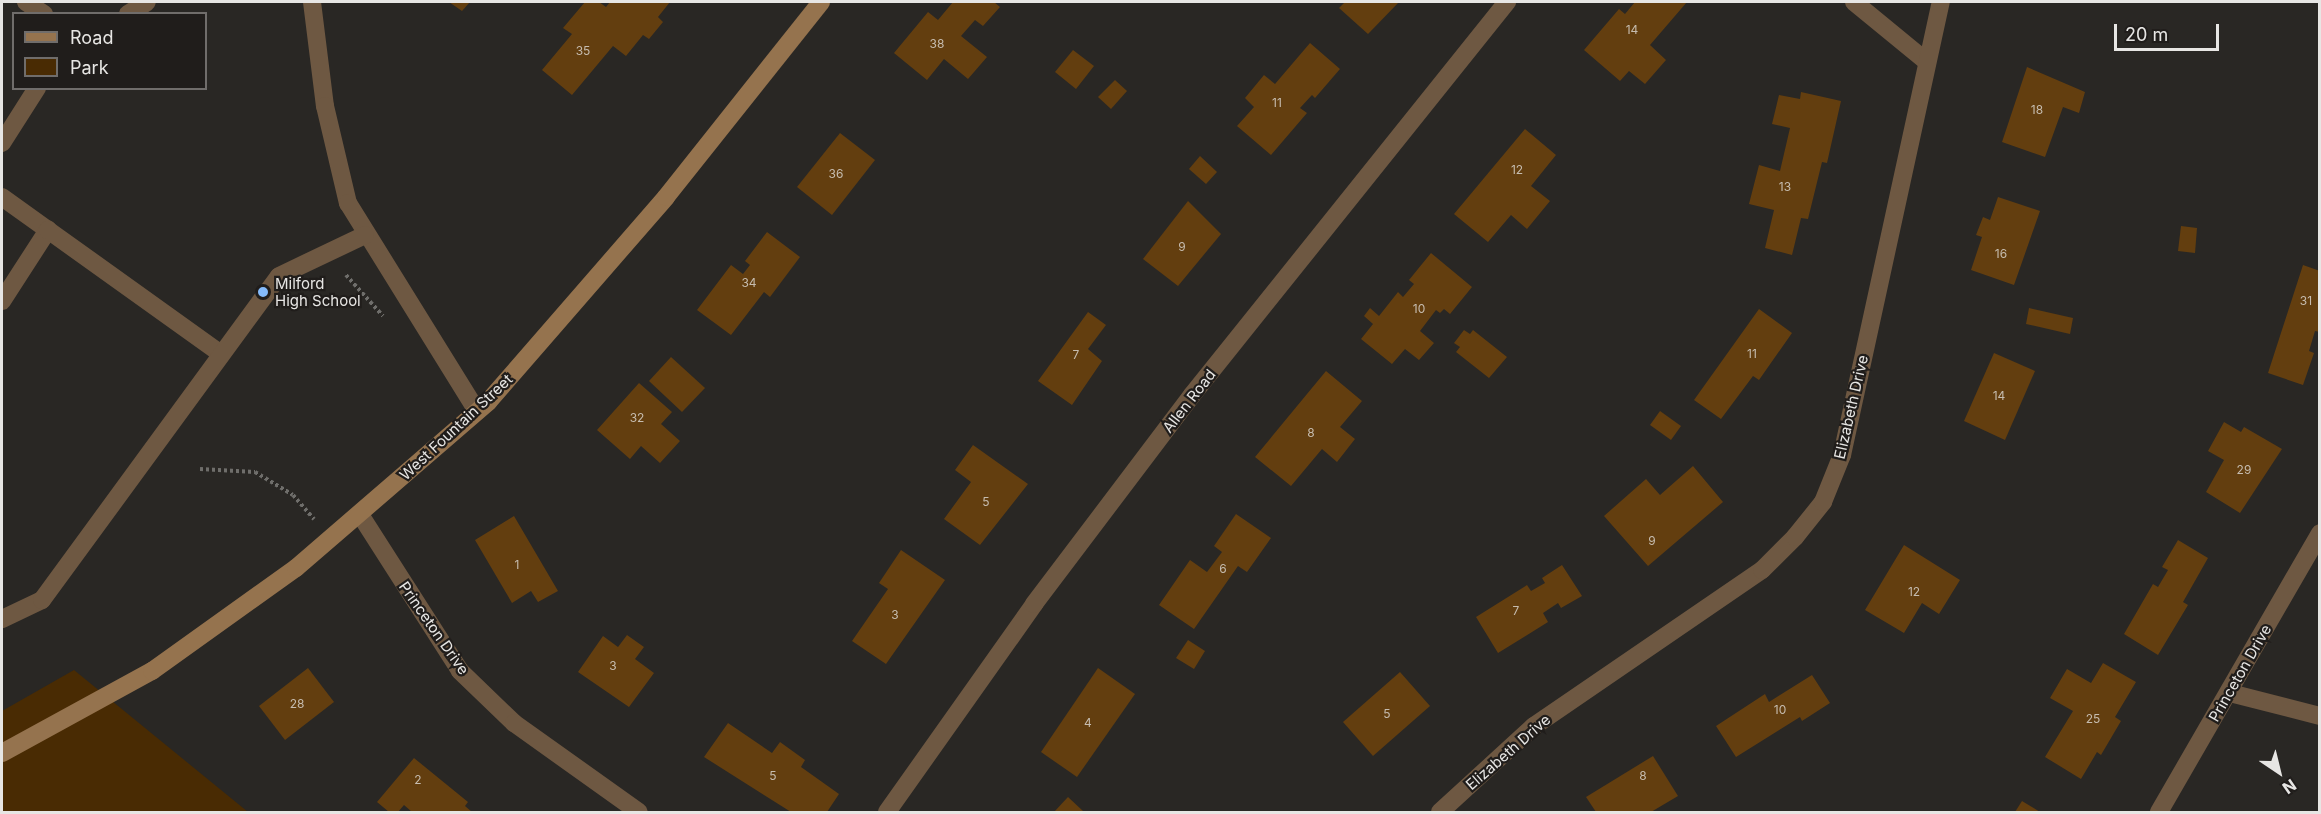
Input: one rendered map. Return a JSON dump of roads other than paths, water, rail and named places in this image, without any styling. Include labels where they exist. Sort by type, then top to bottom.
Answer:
[{"type":"street","points":[[27,2],[41,12]]},
{"type":"street","points":[[131,12],[147,2]]},
{"type":"street","points":[[312,2],[325,106],[348,203],[365,235],[477,411]]},
{"type":"street","name":"West Fountain Street","points":[[2,753],[152,671],[296,568],[361,516],[477,411],[561,321],[659,206],[821,2]]},
{"type":"street","name":"Allen Road","points":[[887,813],[1034,604],[1185,405],[1507,2]]},
{"type":"street","points":[[1854,2],[1927,62]]},
{"type":"street","name":"Elizabeth Drive","points":[[1440,813],[1534,726],[1762,570],[1795,537],[1822,502],[1842,455],[1941,2]]},
{"type":"street","points":[[2,143],[36,90]]},
{"type":"street","points":[[2,196],[221,354]]},
{"type":"street","points":[[2,301],[48,230]]},
{"type":"street","points":[[2,618],[42,600],[279,276],[365,235]]},
{"type":"street","name":"Princeton Drive","points":[[361,516],[460,671],[514,723],[639,813]]},
{"type":"street","name":"Princeton Drive","points":[[2159,813],[2230,693],[2319,533]]},
{"type":"street","points":[[2230,693],[2319,716]]},
{"type":"place","name":"Milford High School","points":[[263,292]]}]
